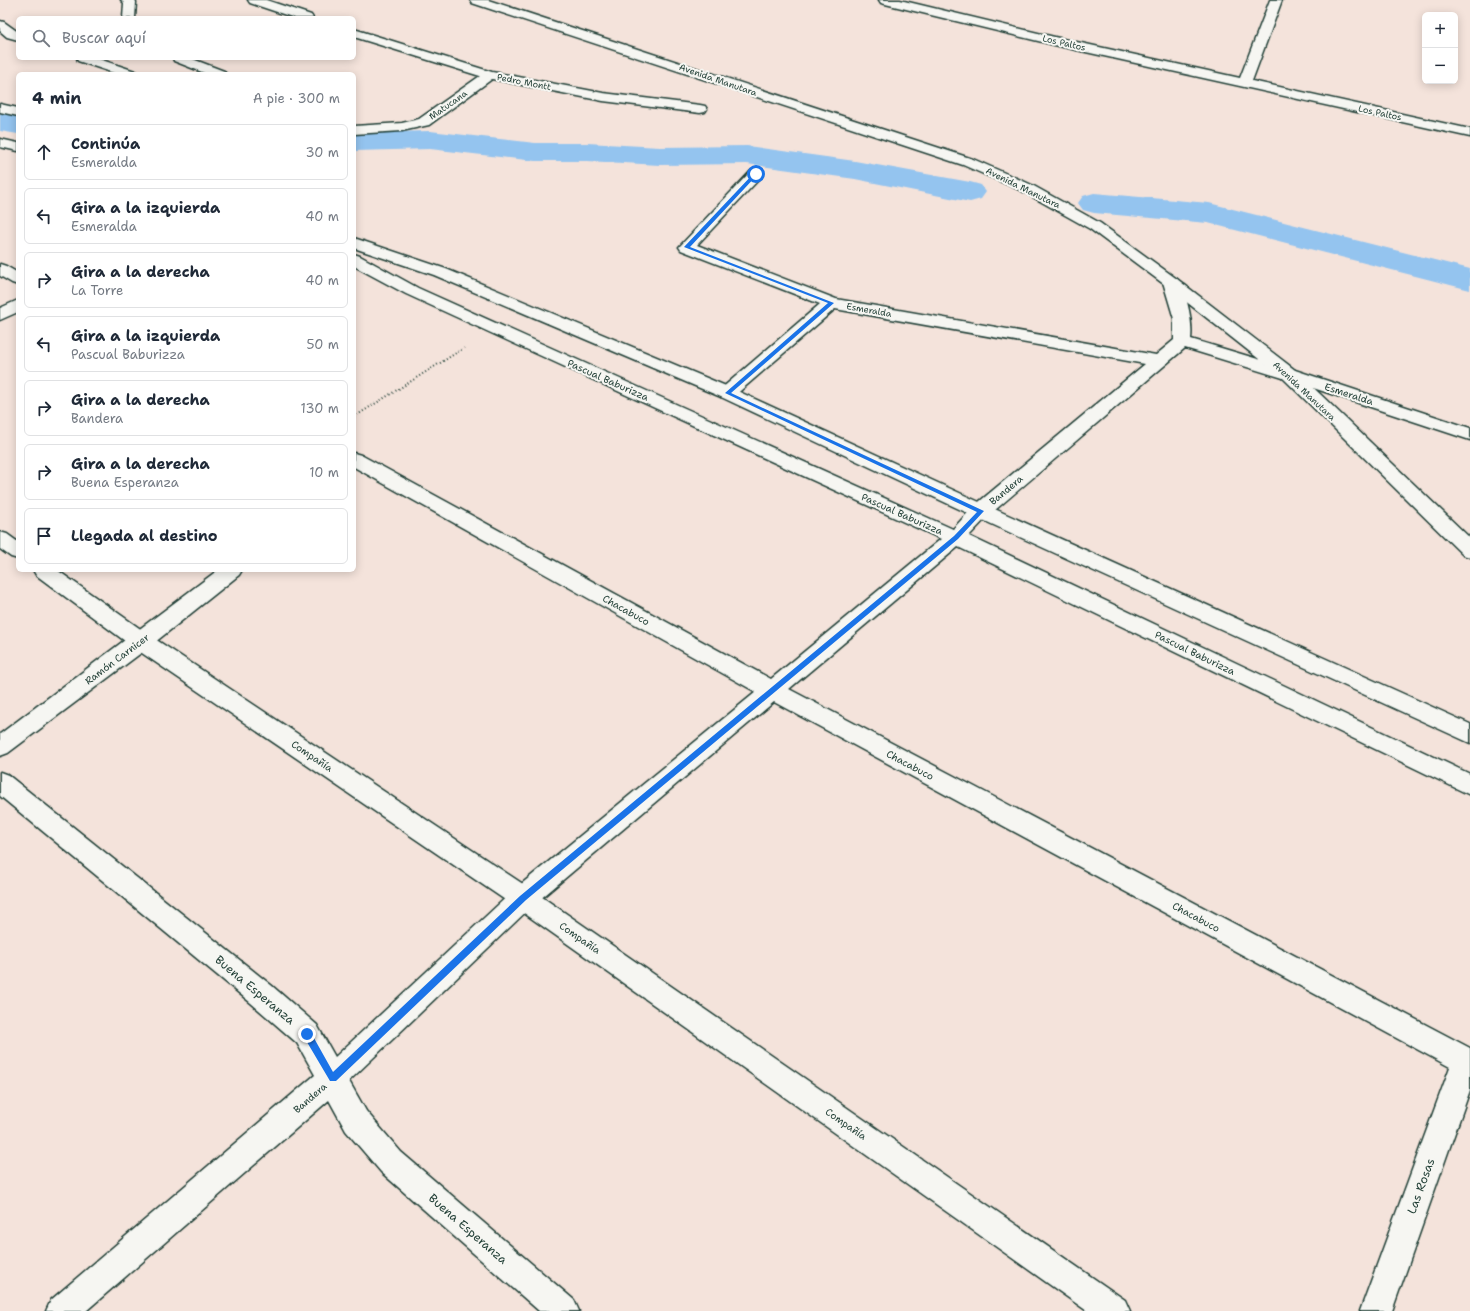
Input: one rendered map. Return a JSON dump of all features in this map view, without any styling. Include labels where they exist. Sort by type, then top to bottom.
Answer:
[{"type":"street","points":[[127,0],[130,2],[129,16]]},
{"type":"street","points":[[254,0],[301,16]]},
{"type":"street","name":"Avenida Manutara","points":[[476,0],[968,162],[1027,188],[1095,226],[1171,282],[1289,374],[1470,550]]},
{"type":"street","name":"Los Paltos","points":[[885,0],[1063,43],[1470,133]]},
{"type":"street","points":[[1244,84],[1276,0]]},
{"type":"street","points":[[0,25],[11,34],[16,35]]},
{"type":"street","name":"Pedro Montt","points":[[356,34],[490,76],[603,97],[700,109]]},
{"type":"street","points":[[89,60],[124,72]]},
{"type":"street","points":[[184,60],[214,72]]},
{"type":"street","name":"Matucana","points":[[356,130],[402,127],[424,122],[490,76]]},
{"type":"street","points":[[0,108],[16,112]]},
{"type":"street","points":[[0,143],[16,147]]},
{"type":"street","name":"Esmeralda","points":[[756,174],[687,247],[832,303],[1158,361]]},
{"type":"street","points":[[356,244],[440,272],[727,393],[981,511],[1470,734]]},
{"type":"street","name":"Pascual Baburizza","points":[[356,260],[412,291],[956,538],[1470,785]]},
{"type":"street","points":[[0,269],[16,279]]},
{"type":"street","points":[[1171,282],[1182,318],[1184,331],[1182,342]]},
{"type":"street","points":[[727,393],[832,303]]},
{"type":"street","points":[[0,315],[16,306]]},
{"type":"street","name":"Esmeralda","points":[[1182,342],[1289,374],[1470,434]]},
{"type":"street","name":"Bandera","points":[[62,1311],[333,1078],[523,898],[956,538],[981,511],[1182,342]]},
{"type":"street","name":"Chacabuco","points":[[358,467],[773,691],[1468,1062]]},
{"type":"street","points":[[0,539],[16,551]]},
{"type":"street","name":"Compañía","points":[[46,572],[141,641],[523,898],[1114,1311]]},
{"type":"street","name":"Ramón Carnicer","points":[[0,747],[141,641],[229,572]]},
{"type":"street","name":"Buena Esperanza","points":[[0,782],[307,1034],[356,1121],[391,1162],[563,1311]]},
{"type":"street","name":"Las Rosas","points":[[1376,1311],[1468,1062]]},
{"type":"path","points":[[356,416],[495,328]]},
{"type":"waterway","points":[[0,122],[16,125]]},
{"type":"waterway","points":[[356,142],[430,140],[535,152],[587,152],[660,156],[747,155],[855,170],[970,192]]},
{"type":"waterway","points":[[1094,203],[1209,213],[1470,280]]},
{"type":"route","points":[[307,1034],[333,1078],[523,898],[956,538],[981,511],[727,393],[832,303],[687,247],[756,174]]}]
